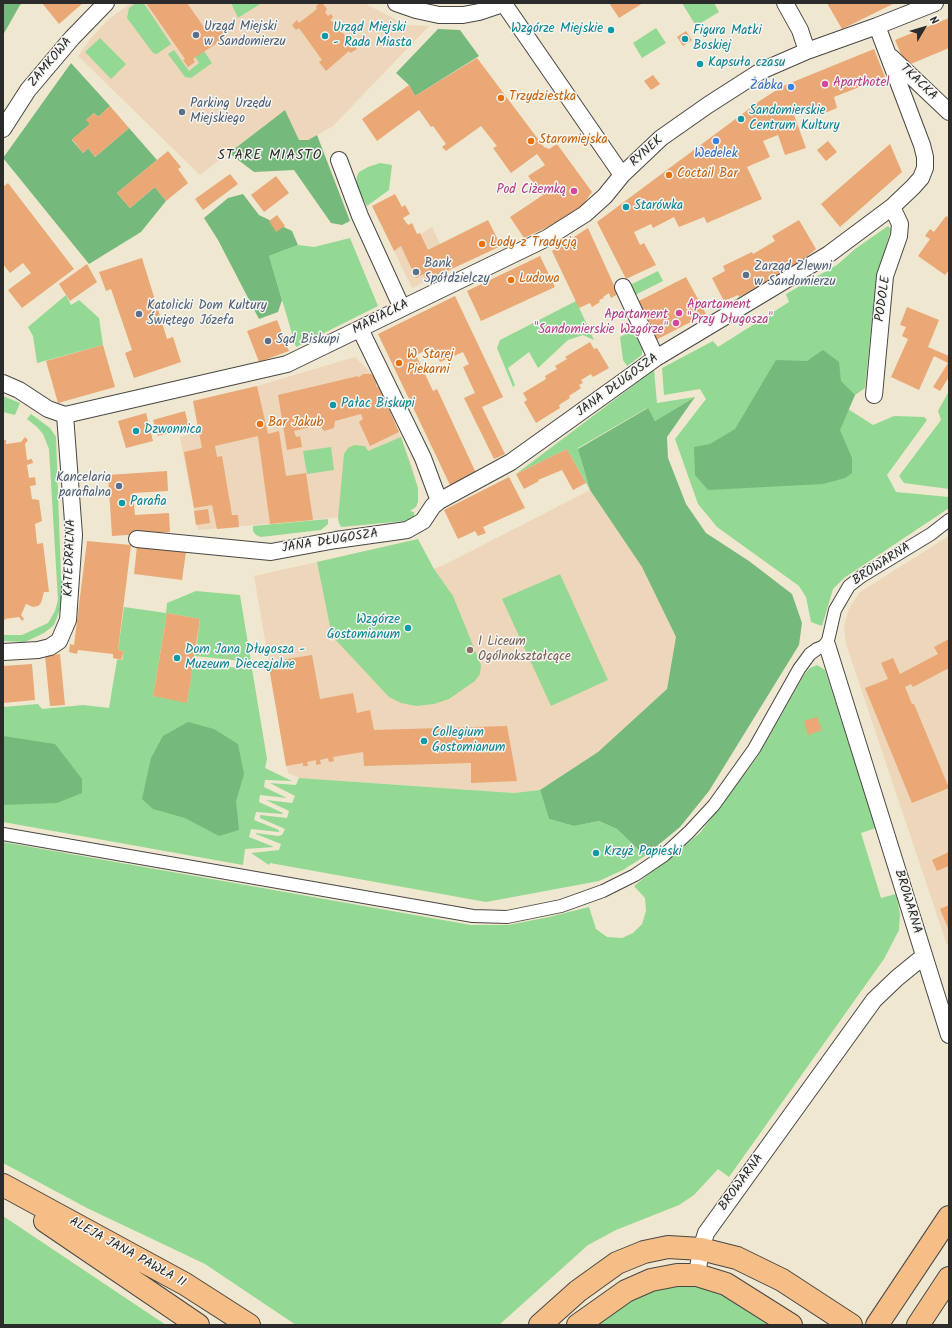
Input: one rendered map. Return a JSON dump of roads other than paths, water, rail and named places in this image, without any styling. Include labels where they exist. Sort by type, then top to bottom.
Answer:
[{"type":"main road","name":"ALEJA JANA PAWŁA II","points":[[3,1185],[185,1284],[249,1325]]},
{"type":"main road","name":"ALEJA JANA PAWŁA II","points":[[3,1192],[141,1288],[198,1325]]},
{"type":"main road","points":[[877,1325],[949,1217]]},
{"type":"main road","points":[[540,1325],[578,1291],[617,1263],[644,1252],[668,1247],[702,1249],[737,1258],[782,1280],[851,1325]]},
{"type":"main road","points":[[578,1325],[612,1299],[632,1288],[651,1280],[677,1275],[698,1276],[726,1284],[791,1325]]},
{"type":"main road","points":[[919,1324],[949,1278]]},
{"type":"street","name":"ZAMKOWA","points":[[3,129],[28,90],[72,38],[106,3]]},
{"type":"street","points":[[396,3],[416,10],[439,14],[463,15],[505,4]]},
{"type":"street","points":[[785,3],[800,30],[808,51]]},
{"type":"street","name":"RYNEK","points":[[505,4],[622,175],[661,138],[708,104],[761,71],[808,51],[935,3]]},
{"type":"street","name":"JANA DŁUGOSZA","points":[[137,539],[271,552],[336,540],[407,530],[423,521],[433,506],[439,501],[511,462],[656,358],[829,254],[892,207],[921,178],[925,168],[925,157],[877,26]]},
{"type":"street","name":"TKACKA","points":[[888,54],[947,107]]},
{"type":"street","points":[[339,160],[360,216],[402,308]]},
{"type":"street","name":"MARIACKA","points":[[65,415],[287,364],[547,238],[585,214],[605,196],[622,175]]},
{"type":"street","name":"PODOLE","points":[[874,395],[885,276],[899,236],[900,224],[892,207]]},
{"type":"street","points":[[623,287],[656,358]]},
{"type":"street","points":[[360,329],[423,458],[439,501]]},
{"type":"street","points":[[3,383],[19,390],[48,409],[65,415]]},
{"type":"street","name":"KATEDRALNA","points":[[3,652],[38,650],[50,647],[59,641],[68,620],[74,535],[65,415]]},
{"type":"street","name":"BROWARNA","points":[[698,1276],[706,1233],[874,1000],[897,978],[924,956],[827,645],[835,610],[848,586],[931,534],[949,520]]},
{"type":"street","points":[[3,834],[473,916],[507,917],[561,906],[604,891],[635,876],[663,856],[689,832],[714,805],[754,749],[799,669],[810,654],[827,645]]},
{"type":"street","points":[[924,956],[949,1034]]},
{"type":"place","name":"Wzgórze Miejskie","points":[[611,30]]},
{"type":"place","name":"Urząd Miejski w Sandomierzu","points":[[196,35]]},
{"type":"place","name":"Urząd Miejski - Rada Miasta","points":[[325,36]]},
{"type":"place","name":"Figura Matki Boskiej","points":[[685,39]]},
{"type":"place","name":"Kapsuła czasu","points":[[700,64]]},
{"type":"place","name":"Aparthotel","points":[[825,84]]},
{"type":"place","name":"Żabka","points":[[791,87]]},
{"type":"place","name":"Trzydziestka","points":[[501,98]]},
{"type":"place","name":"Parking Urzędu Miejskiego","points":[[182,112]]},
{"type":"place","name":"Sandomierskie Centrum Kultury","points":[[741,119]]},
{"type":"place","name":"Staromiejska","points":[[531,141]]},
{"type":"place","name":"Wedelek","points":[[716,141]]},
{"type":"place","name":"Coctail Bar","points":[[669,175]]},
{"type":"place","name":"Pod Ciżemką","points":[[574,191]]},
{"type":"place","name":"Starówka","points":[[626,207]]},
{"type":"place","name":"Lody z Tradycją","points":[[482,244]]},
{"type":"place","name":"Bank Spółdzielczy","points":[[416,272]]},
{"type":"place","name":"Zarząd Zlewni w Sandomierzu","points":[[746,275]]},
{"type":"place","name":"Ludowa","points":[[511,280]]},
{"type":"place","name":"Apartament \"Przy Długosza\"","points":[[679,313]]},
{"type":"place","name":"Katolicki Dom Kultury Świętego Józefa","points":[[139,314]]},
{"type":"place","name":"Apartament \"Sandomierskie Wzgórze\"","points":[[676,323]]},
{"type":"place","name":"Sąd Biskupi","points":[[268,341]]},
{"type":"place","name":"W Starej Piekarni","points":[[399,363]]},
{"type":"place","name":"Pałac Biskupi","points":[[333,405]]},
{"type":"place","name":"Bar Jakub","points":[[260,424]]},
{"type":"place","name":"Dzwonnica","points":[[136,431]]},
{"type":"place","name":"Kancelaria parafialna","points":[[119,486]]},
{"type":"place","name":"Parafia","points":[[122,503]]},
{"type":"place","name":"Wzgórze Gostomianum","points":[[408,628]]},
{"type":"place","name":"I Liceum Ogólnokształcące","points":[[470,650]]},
{"type":"place","name":"Dom Jana Długosza - Muzeum Diecezjalne","points":[[177,658]]},
{"type":"place","name":"Collegium Gostomianum","points":[[424,741]]},
{"type":"place","name":"Krzyż Papieski","points":[[596,853]]},
{"type":"district","name":"STARE MIASTO","points":[[270,157]]}]
